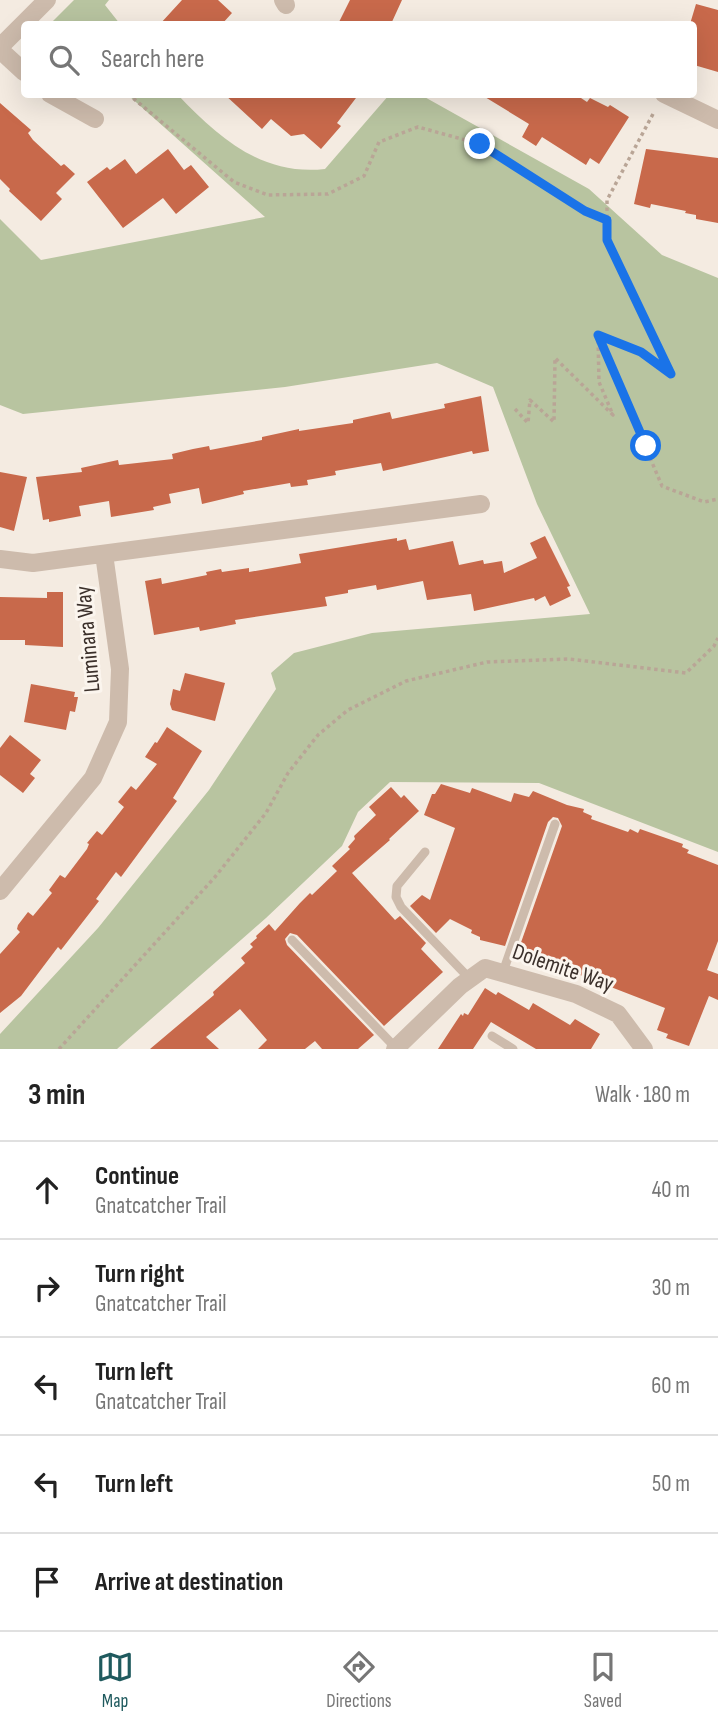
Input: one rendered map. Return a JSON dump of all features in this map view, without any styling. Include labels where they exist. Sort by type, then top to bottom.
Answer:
[{"type":"street","points":[[27,21],[47,0]]},
{"type":"street","points":[[21,27],[0,49],[21,69]]},
{"type":"street","points":[[57,98],[95,119]]},
{"type":"street","points":[[672,98],[718,120]]},
{"type":"street","points":[[0,559],[33,563],[481,504]]},
{"type":"street","name":"Luminara Way","points":[[0,891],[93,778],[118,722],[120,669],[104,554]]},
{"type":"street","name":"Dolemite Way","points":[[395,1049],[485,968],[576,994],[618,1014],[644,1049]]},
{"type":"lane","points":[[503,972],[555,824]]},
{"type":"lane","points":[[425,852],[397,886],[396,897],[401,907],[470,979]]},
{"type":"lane","points":[[292,940],[395,1049]]},
{"type":"lane","points":[[492,1036],[513,1049]]},
{"type":"path","points":[[133,98],[234,182],[268,195],[328,194],[364,176],[379,142],[418,127],[480,144],[585,211],[607,220]]},
{"type":"path","points":[[598,335],[641,352],[671,374],[607,240],[607,200],[653,114]]},
{"type":"path","points":[[515,409],[528,423],[530,400],[554,422],[555,358],[613,415],[599,382],[598,335]]},
{"type":"path","points":[[598,335],[662,486],[704,502],[718,499]]},
{"type":"path","points":[[60,1049],[215,877],[266,813],[288,773],[318,735],[348,710],[406,681],[487,662],[569,659],[686,673],[714,646],[718,638]]},
{"type":"green space","points":[[74,0],[109,0],[105,5],[118,21],[53,21]]},
{"type":"green space","points":[[131,98],[181,98],[209,126],[243,151],[262,160],[302,170],[325,169],[386,98],[426,98],[589,189],[662,255],[718,278],[718,852],[539,783],[390,782],[358,812],[342,846],[266,918],[117,1049],[0,1049],[0,1034],[98,928],[209,790],[276,689],[271,673],[294,653],[372,633],[590,614],[537,504],[493,387],[437,363],[285,387],[23,414],[0,405],[0,219],[41,260],[265,217]]},
{"type":"building","points":[[182,0],[218,0],[232,13],[225,21],[163,21]]},
{"type":"building","points":[[350,0],[402,0],[392,21],[340,21]]},
{"type":"building","points":[[696,4],[718,10],[718,72],[697,66],[697,21],[691,21]]},
{"type":"building","points":[[228,98],[356,98],[337,123],[341,126],[321,149],[304,134],[291,136],[271,119],[262,129]]},
{"type":"building","points":[[487,98],[581,98],[587,102],[590,98],[608,107],[610,105],[629,117],[599,164],[590,158],[586,165],[542,137],[536,146],[522,137],[529,124]]},
{"type":"building","points":[[0,103],[31,130],[28,133],[33,140],[61,166],[64,164],[75,174],[56,193],[62,199],[41,221],[0,179]]},
{"type":"building","points":[[168,149],[184,170],[191,165],[209,187],[176,214],[163,198],[123,228],[87,182],[107,167],[110,170],[125,159],[136,174]]},
{"type":"building","points":[[646,149],[718,158],[718,223],[696,219],[696,215],[685,213],[686,211],[651,204],[650,208],[634,204]]},
{"type":"building","points":[[481,396],[489,451],[473,454],[472,451],[383,471],[381,463],[335,471],[336,475],[307,480],[308,485],[291,487],[290,483],[243,491],[244,494],[202,504],[199,488],[169,494],[171,503],[153,507],[154,510],[111,517],[109,501],[79,506],[81,516],[49,522],[49,519],[43,520],[36,477],[82,472],[81,468],[118,460],[119,465],[173,459],[172,454],[193,449],[209,446],[210,450],[262,440],[262,437],[299,429],[353,423],[353,420],[390,412],[392,419],[445,408],[444,404]]},
{"type":"building","points":[[0,472],[27,477],[14,531],[0,527]]},
{"type":"building","points":[[545,536],[570,586],[567,587],[571,596],[550,606],[545,596],[535,601],[534,598],[474,611],[471,594],[427,600],[423,581],[377,590],[376,585],[348,590],[348,593],[325,597],[327,606],[235,620],[236,624],[200,631],[199,627],[154,635],[145,581],[161,578],[162,584],[207,575],[206,572],[221,569],[222,572],[249,568],[249,572],[301,563],[299,554],[397,538],[397,541],[406,539],[409,550],[453,541],[459,565],[483,560],[484,564],[502,561],[504,573],[537,558],[530,543]]},
{"type":"building","points":[[47,592],[63,592],[63,647],[25,645],[25,640],[0,640],[0,597],[47,598]]},
{"type":"building","points":[[185,673],[225,683],[215,721],[172,710],[170,704],[173,689],[180,691]]},
{"type":"building","points":[[31,684],[75,692],[74,697],[78,697],[75,712],[70,711],[66,730],[24,722]]},
{"type":"building","points":[[167,727],[202,751],[173,798],[177,801],[121,877],[116,872],[96,899],[99,901],[61,950],[58,947],[21,996],[0,1013],[0,954],[20,932],[18,925],[28,912],[33,916],[52,893],[49,890],[60,875],[65,878],[87,849],[87,843],[97,831],[102,835],[124,807],[118,802],[131,786],[136,790],[157,764],[145,757]]},
{"type":"building","points":[[10,735],[41,760],[30,774],[35,778],[23,793],[0,775],[0,748]]},
{"type":"building","points":[[441,784],[470,793],[472,788],[511,802],[514,793],[529,797],[533,791],[584,809],[583,812],[592,816],[591,819],[628,832],[630,829],[638,833],[640,829],[683,844],[682,847],[689,850],[687,853],[718,865],[718,941],[707,970],[718,974],[718,1000],[709,996],[689,1046],[666,1038],[668,1034],[657,1030],[665,1008],[518,951],[562,826],[558,818],[553,817],[548,822],[505,946],[480,940],[480,937],[471,933],[472,930],[450,919],[436,933],[410,906],[422,895],[430,900],[455,828],[424,815],[432,794],[435,794]]},
{"type":"building","points":[[391,787],[401,798],[404,795],[419,811],[352,873],[395,920],[400,916],[426,943],[421,949],[443,972],[384,1026],[297,935],[290,933],[285,939],[287,945],[374,1035],[358,1049],[322,1049],[315,1041],[305,1049],[258,1049],[267,1040],[240,1009],[206,1037],[219,1049],[150,1049],[214,995],[213,992],[245,963],[241,958],[253,947],[250,944],[256,936],[269,924],[275,931],[310,893],[312,895],[337,871],[332,866],[350,849],[348,847],[355,839],[354,836],[376,815],[369,807]]},
{"type":"building","points":[[485,988],[496,995],[498,992],[529,1010],[533,1003],[570,1025],[575,1019],[600,1034],[591,1049],[536,1049],[491,1022],[473,1049],[438,1049],[461,1014],[468,1015]]},
{"type":"route","points":[[480,144],[585,211],[607,220],[607,240],[671,374],[641,352],[598,335],[646,446]]}]
